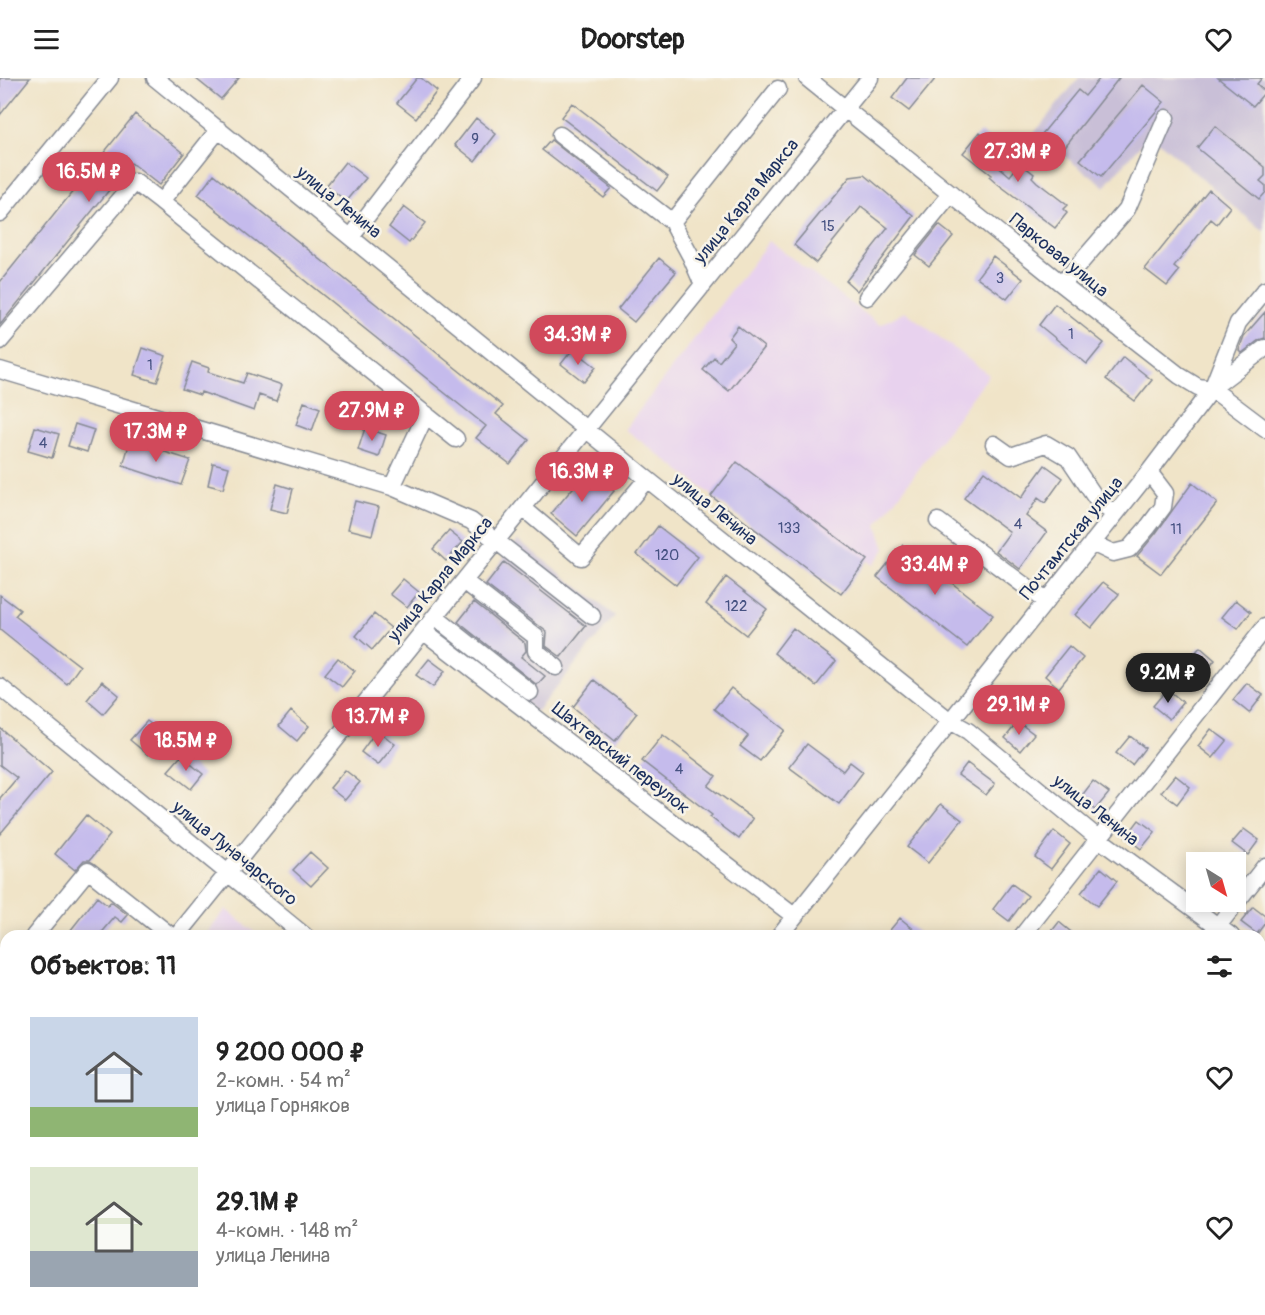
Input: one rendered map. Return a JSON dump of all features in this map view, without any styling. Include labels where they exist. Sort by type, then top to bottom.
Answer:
[{"type":"street","points":[[0,213],[110,78]]},
{"type":"street","name":"улица Ленина","points":[[155,78],[647,479],[950,721],[968,731],[1099,839],[1216,930]]},
{"type":"street","points":[[351,237],[473,78]]},
{"type":"street","name":"Парковая улица","points":[[807,78],[1180,376],[1198,387],[1212,389],[1265,429]]},
{"type":"street","name":"улица Карла Маркса","points":[[182,930],[870,78]]},
{"type":"street","points":[[672,222],[778,89]]},
{"type":"street","points":[[1062,284],[1127,209],[1166,118]]},
{"type":"street","points":[[161,202],[219,129]]},
{"type":"street","points":[[560,135],[672,222],[703,285]]},
{"type":"street","points":[[0,341],[135,182],[456,439]]},
{"type":"street","points":[[867,297],[951,194]]},
{"type":"street","points":[[1212,389],[1238,323],[1265,290]]},
{"type":"street","points":[[1212,389],[1265,348]]},
{"type":"street","points":[[0,370],[392,487],[471,521],[592,616]]},
{"type":"street","name":"Почтамтская улица","points":[[784,930],[1149,472],[1212,389]]},
{"type":"street","points":[[392,487],[426,414]]},
{"type":"street","points":[[994,444],[1011,456],[1046,444],[1068,457],[1099,503],[1115,514]]},
{"type":"street","points":[[1092,543],[1113,553],[1129,549],[1148,527],[1163,507],[1165,493],[1149,472]]},
{"type":"street","points":[[523,508],[581,557],[647,479]]},
{"type":"street","points":[[938,521],[1045,601]]},
{"type":"street","points":[[464,581],[536,637],[536,651],[556,667]]},
{"type":"street","points":[[435,617],[530,692]]},
{"type":"street","points":[[1027,930],[1265,627]]},
{"type":"street","name":"Шахтерский переулок","points":[[423,631],[794,916]]},
{"type":"street","name":"улица Луначарского","points":[[0,687],[298,930]]},
{"type":"street","points":[[1222,930],[1265,866]]},
{"type":"street","points":[[38,930],[88,870],[163,930]]},
{"type":"shaded area","points":[[1079,78],[1265,78],[1265,233],[1150,134],[1105,187],[1034,133]]},
{"type":"shaded area","points":[[769,241],[880,325],[905,311],[989,375],[877,525],[885,549],[873,565],[866,560],[841,594],[625,429]]},
{"type":"shaded area","points":[[518,540],[615,616],[536,712],[441,637]]},
{"type":"shaded area","points":[[226,909],[252,930],[210,930]]},
{"type":"building","points":[[0,78],[30,78],[0,115]]},
{"type":"building","points":[[195,78],[239,78],[221,99]]},
{"type":"building","points":[[417,78],[421,78],[437,91],[416,118],[397,103]]},
{"type":"building","points":[[907,78],[936,78],[909,111],[892,98]]},
{"type":"building","points":[[1100,78],[1119,78],[1059,154],[1059,148],[1042,134],[1078,90],[1085,96]]},
{"type":"building","points":[[1218,78],[1262,78],[1257,84],[1265,92],[1253,106]]},
{"type":"building","points":[[1143,85],[1164,102],[1101,177],[1080,160]]},
{"type":"building","points":[[572,103],[668,177],[657,191],[561,117]]},
{"type":"building","points":[[135,114],[184,153],[159,185],[131,163],[0,325],[0,282]]},
{"type":"building","points":[[476,118],[496,134],[475,161],[455,145]]},
{"type":"building","points":[[1215,126],[1265,167],[1265,176],[1260,181],[1265,185],[1265,192],[1259,199],[1197,148]]},
{"type":"building","points":[[980,132],[996,145],[987,156],[1010,176],[1020,163],[1034,174],[1032,177],[1037,182],[1067,205],[1063,209],[1067,213],[1055,228],[998,185],[989,177],[991,175],[963,153]]},
{"type":"building","points":[[551,140],[611,188],[603,197],[542,150]]},
{"type":"building","points":[[345,162],[366,178],[346,202],[326,186]]},
{"type":"building","points":[[214,174],[503,406],[496,414],[529,440],[510,464],[476,438],[486,426],[198,195]]},
{"type":"building","points":[[865,175],[914,216],[857,291],[846,281],[888,228],[861,207],[816,263],[794,245],[850,177]]},
{"type":"building","points":[[1209,189],[1230,207],[1217,224],[1211,219],[1174,267],[1179,271],[1167,286],[1145,269]]},
{"type":"building","points":[[404,207],[425,223],[409,243],[389,227]]},
{"type":"building","points":[[939,225],[953,236],[929,266],[915,255]]},
{"type":"building","points":[[993,256],[1023,279],[1007,299],[977,277]]},
{"type":"building","points":[[659,258],[676,272],[634,322],[618,309]]},
{"type":"building","points":[[1055,304],[1104,343],[1087,364],[1039,325]]},
{"type":"building","points":[[1265,312],[1265,338],[1242,353],[1239,350],[1244,336]]},
{"type":"building","points":[[738,326],[764,347],[729,391],[703,370],[714,357],[719,362],[734,343],[729,338]]},
{"type":"building","points":[[143,348],[166,356],[157,382],[134,375]]},
{"type":"building","points":[[573,349],[596,367],[584,382],[561,364]]},
{"type":"building","points":[[1123,357],[1152,380],[1135,401],[1106,379]]},
{"type":"building","points":[[192,362],[209,368],[208,372],[243,383],[247,373],[282,385],[276,401],[259,395],[254,411],[201,392],[200,395],[182,389]]},
{"type":"building","points":[[304,402],[320,408],[312,431],[296,425]]},
{"type":"building","points":[[75,424],[94,430],[87,452],[68,446]]},
{"type":"building","points":[[35,427],[59,434],[52,458],[28,451]]},
{"type":"building","points":[[365,428],[386,435],[379,457],[358,450]]},
{"type":"building","points":[[130,441],[190,460],[181,485],[123,466]]},
{"type":"building","points":[[737,462],[867,560],[841,594],[711,496]]},
{"type":"building","points":[[213,463],[229,467],[223,489],[208,485]]},
{"type":"building","points":[[1045,465],[1063,478],[1045,503],[1038,498],[1026,516],[1047,532],[1020,569],[996,551],[1010,532],[964,498],[984,471],[1021,498]]},
{"type":"building","points":[[588,470],[614,491],[577,536],[551,514]]},
{"type":"building","points":[[1192,483],[1217,503],[1161,574],[1137,556]]},
{"type":"building","points":[[277,484],[293,489],[287,513],[270,509]]},
{"type":"building","points":[[355,501],[379,507],[372,535],[348,529]]},
{"type":"building","points":[[658,526],[698,557],[676,585],[637,554]]},
{"type":"building","points":[[449,531],[463,542],[446,561],[433,549]]},
{"type":"building","points":[[903,545],[993,615],[967,647],[877,577]]},
{"type":"building","points":[[504,562],[586,626],[561,657],[546,646],[547,632],[486,585]]},
{"type":"building","points":[[726,577],[767,609],[746,635],[706,604]]},
{"type":"building","points":[[403,579],[419,592],[407,607],[390,594]]},
{"type":"building","points":[[1103,582],[1119,594],[1091,628],[1075,615]]},
{"type":"building","points":[[0,595],[20,610],[15,616],[80,666],[67,684],[0,630]]},
{"type":"building","points":[[1236,600],[1251,612],[1238,629],[1222,617]]},
{"type":"building","points":[[474,602],[525,643],[526,651],[521,657],[545,676],[537,685],[458,622]]},
{"type":"building","points":[[374,614],[391,628],[372,650],[356,636]]},
{"type":"building","points":[[793,628],[836,661],[816,686],[774,653]]},
{"type":"building","points":[[1069,646],[1083,658],[1059,688],[1045,676]]},
{"type":"building","points":[[1200,647],[1215,660],[1202,677],[1186,664]]},
{"type":"building","points":[[338,658],[355,671],[342,687],[325,674]]},
{"type":"building","points":[[429,659],[445,671],[433,687],[416,675]]},
{"type":"building","points":[[594,680],[637,713],[615,741],[573,707]]},
{"type":"building","points":[[102,681],[119,695],[103,714],[87,700]]},
{"type":"building","points":[[1247,683],[1263,695],[1249,713],[1233,700]]},
{"type":"building","points":[[731,688],[785,730],[760,761],[740,746],[748,736],[714,709]]},
{"type":"building","points":[[1167,689],[1183,702],[1169,719],[1153,706]]},
{"type":"building","points":[[291,711],[309,726],[297,741],[279,726]]},
{"type":"building","points":[[147,721],[164,735],[148,755],[130,740]]},
{"type":"building","points":[[1018,722],[1034,734],[1020,751],[1005,738]]},
{"type":"building","points":[[0,728],[52,772],[0,834],[0,798],[17,778],[0,765]]},
{"type":"building","points":[[1211,729],[1227,741],[1213,758],[1198,746]]},
{"type":"building","points":[[377,730],[395,744],[378,765],[361,752]]},
{"type":"building","points":[[663,735],[716,776],[708,786],[753,819],[739,839],[642,761]]},
{"type":"building","points":[[1130,736],[1145,748],[1132,765],[1116,753]]},
{"type":"building","points":[[807,744],[843,771],[850,762],[863,772],[839,804],[789,767]]},
{"type":"building","points":[[181,756],[203,774],[191,789],[168,771]]},
{"type":"building","points":[[967,763],[995,784],[986,795],[958,775]]},
{"type":"building","points":[[345,770],[360,782],[345,800],[330,788]]},
{"type":"building","points":[[1175,775],[1190,787],[1177,804],[1161,792]]},
{"type":"building","points":[[1093,781],[1109,793],[1095,810],[1080,798]]},
{"type":"building","points":[[941,804],[962,820],[928,863],[907,847]]},
{"type":"building","points":[[86,815],[110,835],[90,860],[84,860],[75,870],[55,854]]},
{"type":"building","points":[[1139,820],[1155,832],[1141,849],[1126,837]]},
{"type":"building","points":[[1244,829],[1259,840],[1248,855],[1232,843]]},
{"type":"building","points":[[1054,831],[1070,844],[1051,869],[1035,857]]},
{"type":"building","points":[[310,852],[328,868],[311,886],[293,870]]},
{"type":"building","points":[[1101,868],[1117,881],[1097,906],[1081,893]]},
{"type":"building","points":[[1012,884],[1028,896],[1009,921],[993,909]]},
{"type":"building","points":[[97,897],[108,906],[111,902],[128,915],[122,922],[115,917],[104,930],[71,930]]},
{"type":"building","points":[[1253,907],[1265,916],[1265,923],[1260,930],[1252,930],[1241,922]]},
{"type":"building","points":[[900,918],[915,930],[890,930]]},
{"type":"building","points":[[1059,922],[1069,930],[1053,930]]}]
